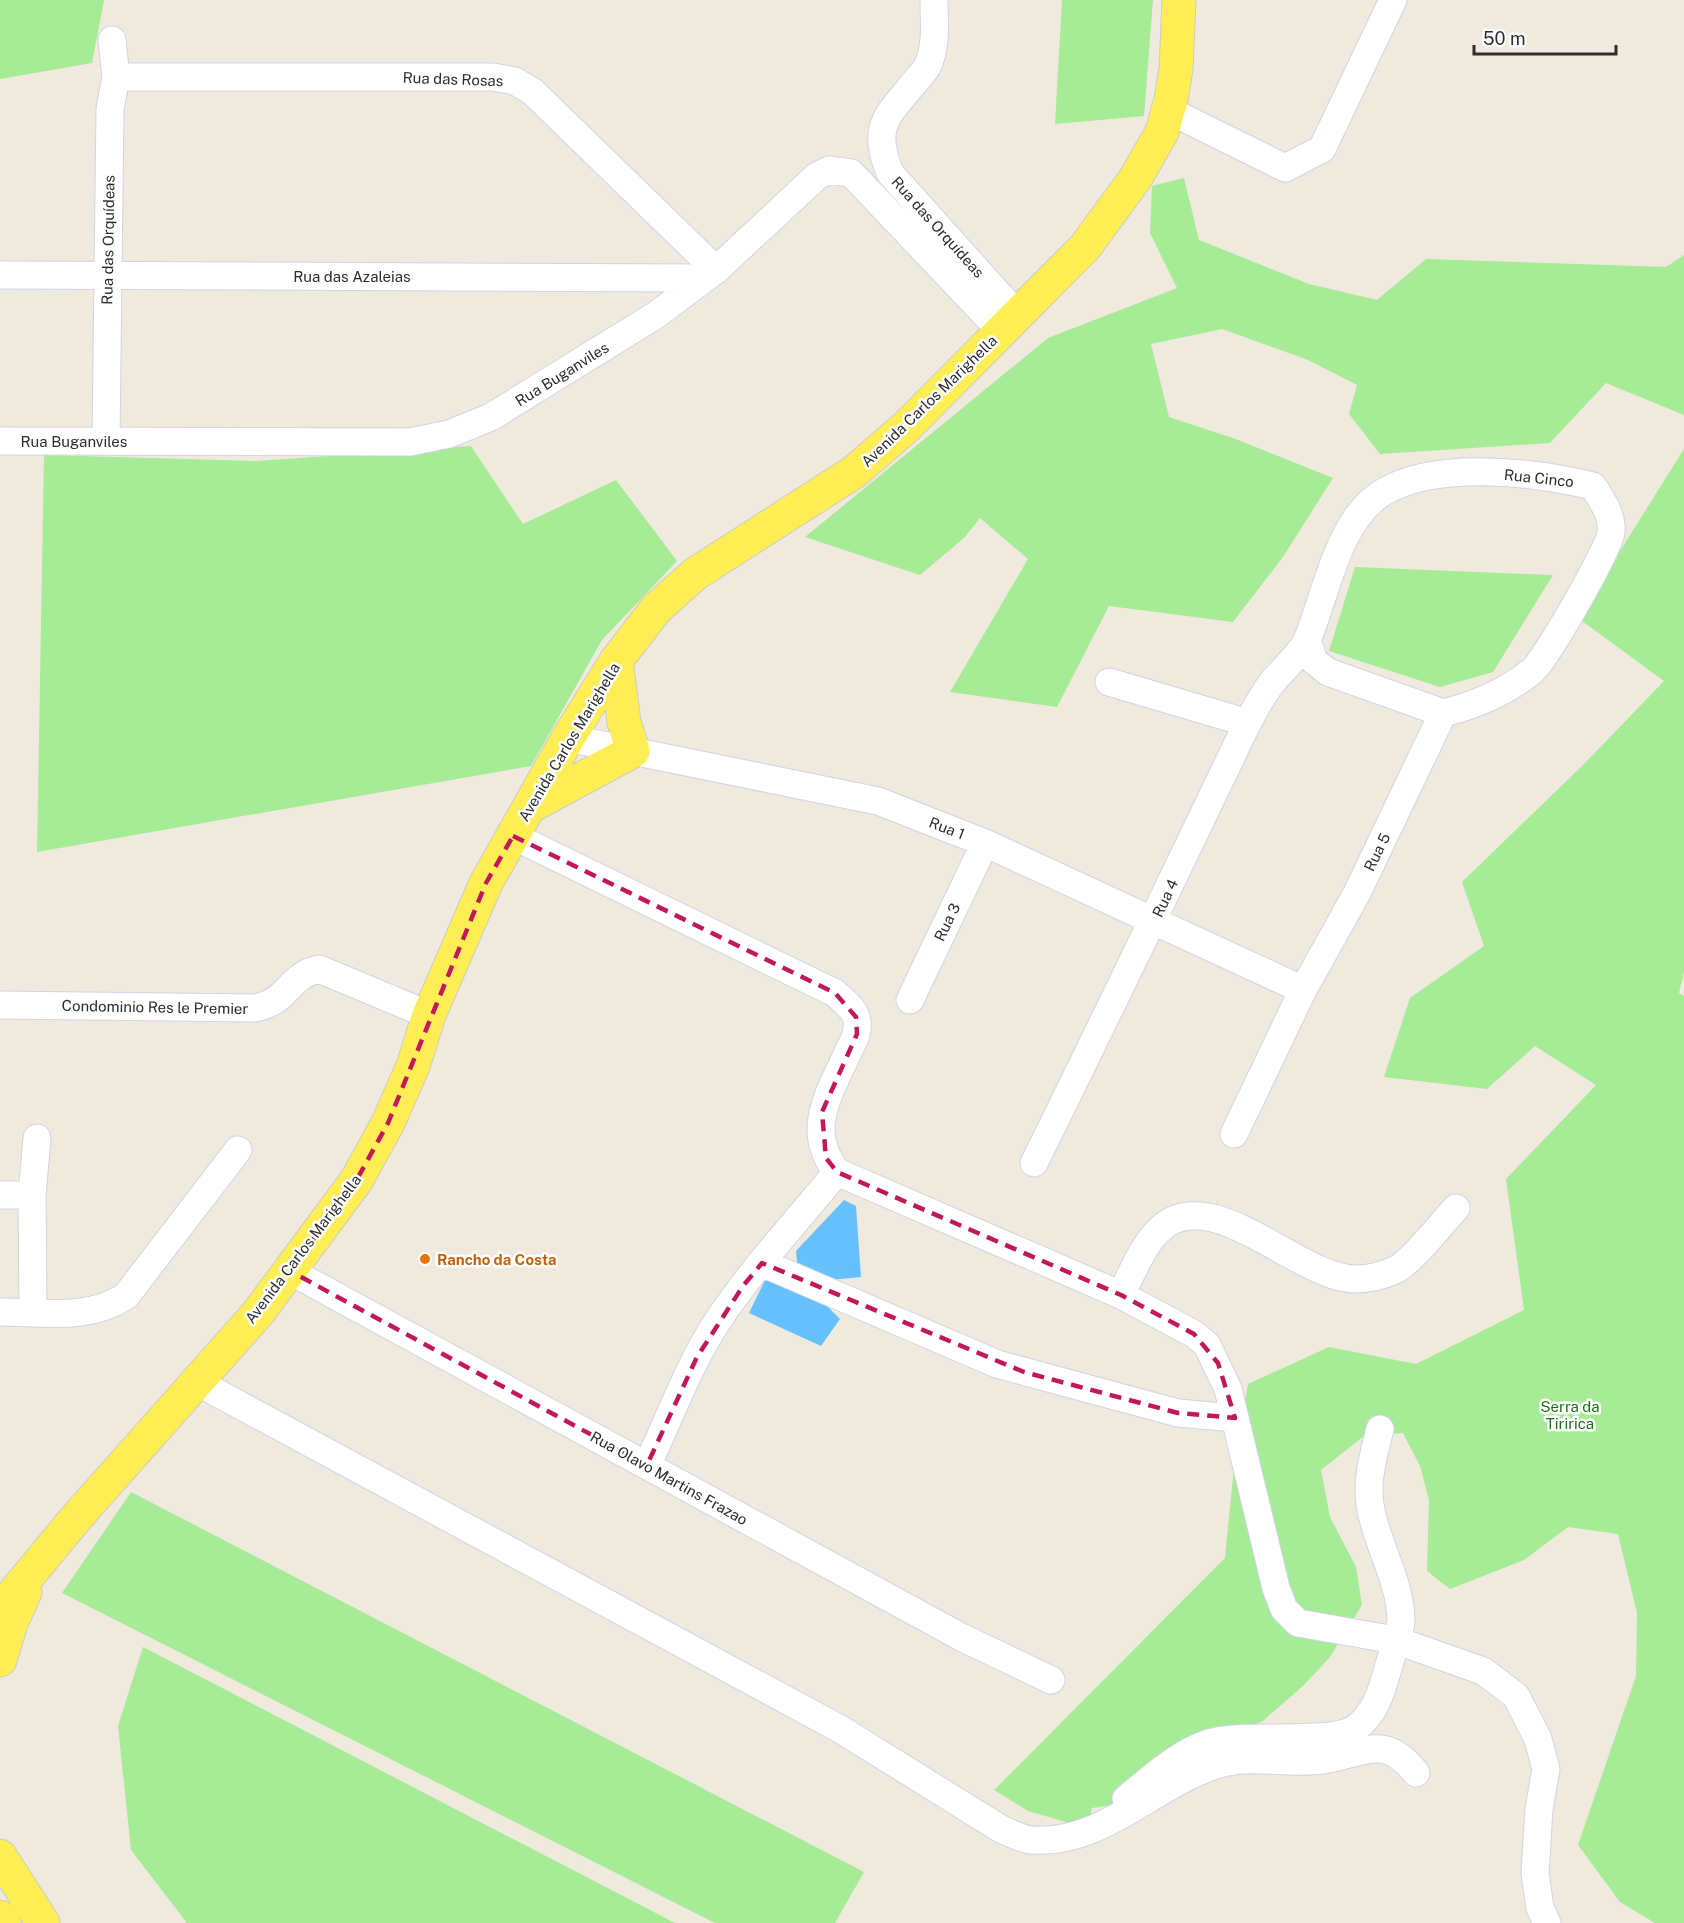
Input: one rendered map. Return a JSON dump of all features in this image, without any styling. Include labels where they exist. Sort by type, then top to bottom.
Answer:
[{"type":"main road","name":"Avenida Carlos Marighella","points":[[0,1610],[35,1571],[76,1518],[197,1382],[290,1271],[356,1180],[388,1123],[413,1066],[429,1015],[486,883],[568,738],[616,661],[656,609],[695,574],[854,472],[906,427],[1085,247],[1135,179],[1162,132],[1168,110],[1176,69],[1179,0]]},
{"type":"main road","points":[[529,807],[633,751],[624,722],[616,661]]},
{"type":"main road","name":"Avenida Carlos Marighella","points":[[0,1660],[10,1626],[35,1571]]},
{"type":"main road","points":[[0,1856],[43,1923]]},
{"type":"main road","points":[[0,1917],[4,1923]]},
{"type":"street","name":"Rua das Orquídeas","points":[[934,0],[934,46],[928,66],[896,105],[881,129],[881,150],[890,173],[1010,324]]},
{"type":"street","points":[[1168,110],[1285,168],[1322,149],[1393,0]]},
{"type":"street","name":"Rua das Orquídeas","points":[[106,440],[106,274],[110,109],[116,77],[112,40]]},
{"type":"street","name":"Rua das Rosas","points":[[116,77],[493,77],[515,81],[533,92],[710,274]]},
{"type":"street","name":"Rua Buganviles","points":[[0,441],[410,442],[449,434],[491,417],[656,315],[710,274],[817,176],[829,170],[851,173],[1010,324]]},
{"type":"street","name":"Rua das Azaleias","points":[[0,275],[710,274]]},
{"type":"street","name":"Rua Cinco","points":[[1307,640],[1314,616],[1347,534],[1362,509],[1383,492],[1423,476],[1457,471],[1566,479],[1593,486],[1606,508],[1611,533],[1563,628],[1534,669],[1502,693],[1474,706],[1443,712]]},
{"type":"street","points":[[1307,640],[1314,661],[1328,672],[1443,712]]},
{"type":"street","name":"Rua 4","points":[[1034,1163],[1153,923],[1248,723],[1268,688],[1307,640]]},
{"type":"street","points":[[1109,682],[1248,723]]},
{"type":"street","name":"Rua 5","points":[[1234,1134],[1302,990],[1357,893],[1443,712]]},
{"type":"street","name":"Rua 1","points":[[568,738],[878,801],[985,843],[1153,923],[1302,990]]},
{"type":"street","points":[[513,836],[835,993],[849,1005],[856,1017],[857,1034],[822,1112],[821,1137],[826,1158],[837,1172],[1122,1295],[1194,1335],[1207,1345],[1228,1389],[1276,1588],[1284,1609],[1298,1623],[1395,1640],[1483,1671],[1516,1696],[1538,1739],[1546,1769],[1539,1809],[1535,1873],[1540,1908],[1547,1923]]},
{"type":"street","name":"Rua 3","points":[[909,1000],[985,843]]},
{"type":"street","name":"Condominio Res le Premier","points":[[0,1005],[255,1008],[268,1006],[281,998],[304,972],[320,969],[429,1015]]},
{"type":"street","points":[[33,1312],[32,1195],[37,1138]]},
{"type":"street","points":[[0,1312],[91,1312],[109,1307],[126,1296],[238,1150]]},
{"type":"street","points":[[647,1466],[707,1340],[723,1314],[837,1172]]},
{"type":"street","points":[[0,1194],[32,1195]]},
{"type":"street","points":[[1122,1295],[1146,1247],[1160,1230],[1178,1218],[1200,1216],[1225,1221],[1321,1269],[1354,1280],[1398,1269],[1456,1208]]},
{"type":"street","points":[[762,1263],[997,1364],[1178,1413],[1234,1418]]},
{"type":"street","name":"Rua Olavo Martins Frazao","points":[[290,1271],[961,1637],[1051,1680]]},
{"type":"street","points":[[197,1382],[840,1729],[1001,1829],[1030,1840],[1065,1837],[1117,1818],[1183,1781],[1222,1763],[1263,1758],[1318,1761],[1352,1755],[1371,1748],[1392,1750],[1404,1758],[1416,1773]]},
{"type":"street","points":[[1117,1818],[1124,1800],[1162,1769],[1209,1743],[1249,1738],[1298,1738],[1352,1731],[1370,1717],[1384,1682],[1401,1622],[1399,1604],[1369,1505],[1370,1466],[1380,1429]]},
{"type":"highlighted area","points":[[513,836],[835,993],[856,1017],[857,1034],[822,1112],[826,1158],[837,1172],[1121,1295],[1194,1334],[1218,1363],[1235,1418],[1178,1413],[1024,1372],[762,1263],[743,1286],[697,1357],[647,1465],[290,1271],[356,1181],[388,1123],[486,883]]},
{"type":"green space","points":[[0,0],[104,0],[92,63],[0,79]]},
{"type":"green space","points":[[1062,0],[1153,0],[1144,116],[1055,124]]},
{"type":"green space","points":[[1184,178],[1199,240],[1309,284],[1377,300],[1426,259],[1666,267],[1684,255],[1684,415],[1606,383],[1550,443],[1380,454],[1349,414],[1357,385],[1308,360],[1222,329],[1151,344],[1169,417],[1233,438],[1333,478],[1283,557],[1233,622],[1109,606],[1057,707],[950,692],[1028,559],[980,518],[964,538],[920,575],[805,537],[1048,338],[1177,288],[1150,233],[1152,186]]},
{"type":"green space","points":[[471,446],[523,524],[616,480],[677,561],[602,640],[531,766],[37,852],[44,455],[257,461]]},
{"type":"green space","name":"Serra da Tiririca","points":[[1684,449],[1684,972],[1679,993],[1684,996],[1684,1923],[1655,1923],[1620,1902],[1578,1845],[1636,1676],[1637,1613],[1618,1534],[1568,1527],[1524,1560],[1450,1589],[1427,1571],[1429,1500],[1420,1466],[1403,1433],[1364,1436],[1321,1470],[1330,1517],[1356,1567],[1362,1605],[1330,1657],[1304,1685],[1263,1721],[1201,1748],[1118,1804],[1092,1808],[1087,1828],[1028,1811],[994,1790],[1225,1558],[1235,1457],[1248,1384],[1329,1347],[1416,1364],[1524,1310],[1506,1179],[1596,1085],[1535,1046],[1487,1089],[1384,1077],[1410,998],[1484,946],[1462,882],[1585,763],[1664,681],[1578,618]]},
{"type":"green space","points":[[1355,567],[1553,575],[1493,672],[1440,687],[1329,651]]},
{"type":"green space","points":[[131,1492],[864,1872],[835,1923],[715,1923],[62,1593]]},
{"type":"green space","points":[[143,1647],[675,1923],[187,1923],[131,1850],[118,1726]]},
{"type":"water","points":[[844,1200],[856,1206],[861,1277],[830,1280],[818,1297],[840,1319],[821,1346],[749,1313],[767,1276],[791,1285],[797,1261],[796,1251]]},
{"type":"place","name":"Rancho da Costa","points":[[425,1259]]}]
